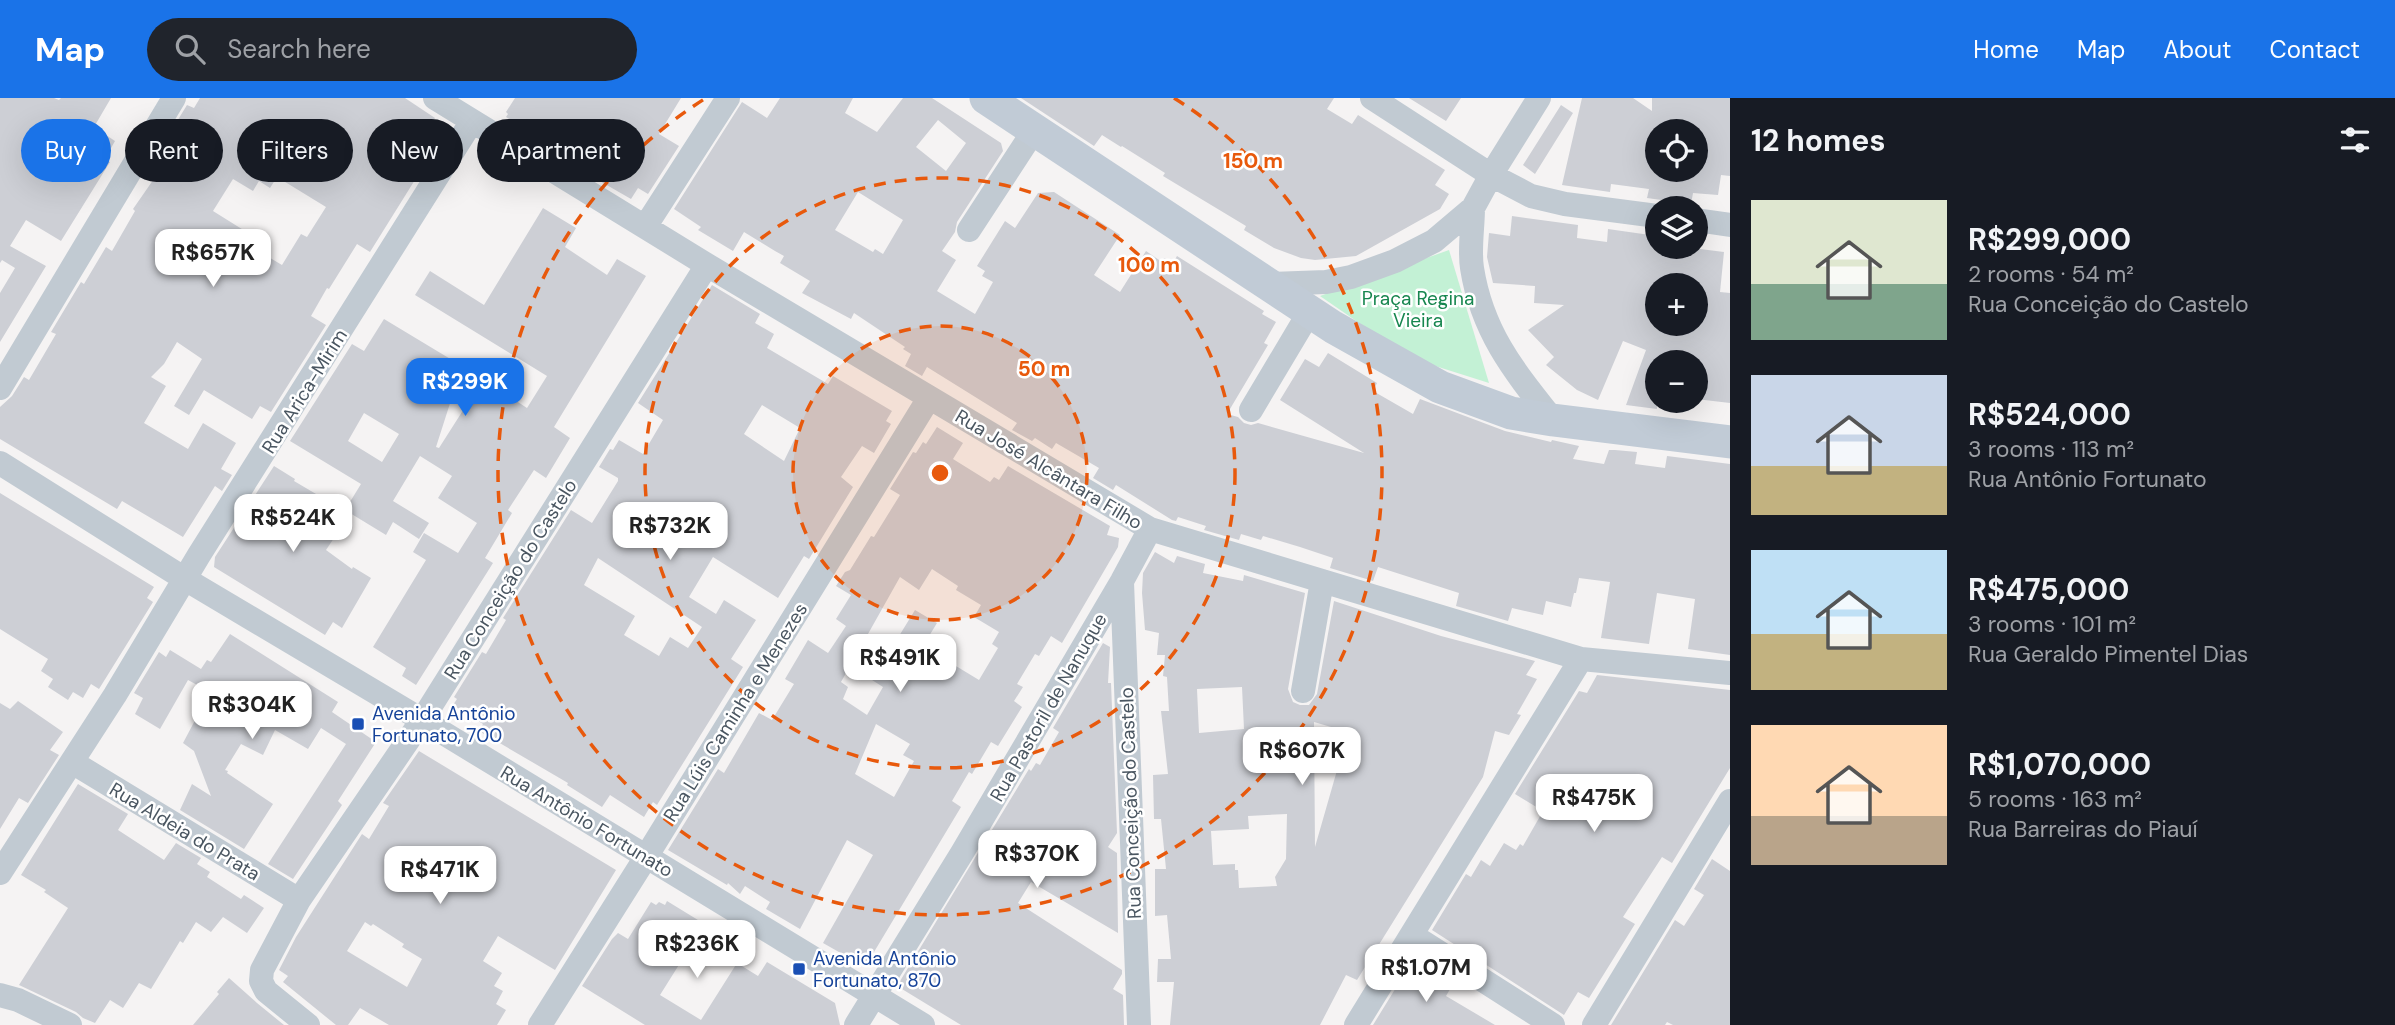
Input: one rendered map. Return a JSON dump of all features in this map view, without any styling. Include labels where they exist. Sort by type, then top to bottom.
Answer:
[{"type":"street","points":[[0,388],[173,98]]},
{"type":"street","name":"Rua José Alcântara Filho","points":[[435,98],[707,265],[1150,529],[1581,659],[1730,673]]},
{"type":"street","points":[[645,227],[728,98]]},
{"type":"street","points":[[1372,98],[1490,175],[1531,196],[1565,204],[1645,214]]},
{"type":"street","points":[[1270,284],[1326,282],[1351,277],[1395,261],[1434,241],[1473,208],[1490,175],[1539,98]]},
{"type":"street","points":[[969,230],[1014,110],[1333,327],[1440,387],[1511,412],[1553,420],[1730,442]]},
{"type":"street","name":"Rua Arica-Mirim","points":[[0,873],[472,121]]},
{"type":"street","points":[[1473,208],[1472,266],[1486,320],[1501,353],[1553,420]]},
{"type":"street","points":[[1708,222],[1730,225]]},
{"type":"street","name":"Rua Conceição do Castelo","points":[[308,1025],[267,992],[261,981],[262,970],[299,900],[422,720],[707,265]]},
{"type":"street","points":[[1251,410],[1310,311]]},
{"type":"street","name":"Rua Lúis Caminha e Menezes","points":[[540,1025],[929,398]]},
{"type":"street","name":"Rua Antônio Fortunato","points":[[0,463],[185,579],[923,1025]]},
{"type":"street","name":"Rua Pastoril de Nanuque","points":[[856,1025],[962,853],[1122,582],[1150,529]]},
{"type":"street","points":[[1303,691],[1322,581]]},
{"type":"street","name":"Rua Conceição do Castelo","points":[[1122,582],[1139,1025]]},
{"type":"street","points":[[1356,1025],[1581,659]]},
{"type":"street","name":"Rua Aldeia do Prata","points":[[72,762],[299,900]]},
{"type":"street","points":[[1594,1025],[1730,801]]},
{"type":"street","points":[[1412,935],[1553,1025]]},
{"type":"street","points":[[0,995],[18,1000],[69,1025]]},
{"type":"green space","name":"Praça Regina Vieira","points":[[1449,250],[1489,383],[1410,358],[1320,296]]},
{"type":"building","points":[[0,98],[111,98],[99,119],[21,119],[21,182],[98,182],[61,241],[26,220],[10,246],[46,266],[0,342],[0,293],[15,268],[2,260],[0,263]]},
{"type":"building","points":[[200,98],[405,98],[435,118],[367,119],[367,182],[414,182],[370,252],[357,244],[329,289],[327,288],[311,316],[326,325],[271,412],[260,406],[252,419],[204,390],[189,415],[174,406],[202,359],[177,342],[164,364],[151,377],[166,386],[144,423],[188,449],[203,423],[236,443],[221,469],[232,475],[222,491],[215,486],[183,537],[122,501],[117,509],[0,439],[0,407],[12,396],[24,377],[29,380],[56,334],[51,332],[81,282],[84,284],[106,247],[112,251],[135,211],[133,209],[152,182],[223,182],[223,119],[178,119],[187,105],[194,108]],"holes":[[[237,119],[353,119],[353,182],[285,182],[326,207],[307,237],[301,234],[282,265],[240,240],[245,231],[213,211],[233,179],[237,181]]]},
{"type":"building","points":[[515,98],[681,98],[659,134],[679,146],[648,194],[638,188],[631,199],[601,182],[645,182],[645,119],[509,119],[506,117],[506,112]]},
{"type":"building","points":[[780,98],[853,98],[845,113],[877,132],[903,98],[932,98],[1001,143],[1003,151],[957,222],[955,232],[942,251],[956,260],[937,291],[975,314],[993,282],[982,276],[985,271],[977,266],[1005,221],[1015,228],[1038,193],[1054,192],[1120,235],[1094,275],[1120,292],[1146,251],[1162,262],[1164,258],[1173,263],[1177,256],[1264,311],[1262,314],[1276,322],[1264,343],[1268,345],[1227,414],[1238,417],[1244,423],[1258,423],[1364,453],[1280,400],[1305,359],[1319,367],[1328,353],[1377,383],[1373,391],[1413,414],[1420,399],[1505,431],[1579,446],[1573,459],[1604,464],[1609,450],[1615,450],[1637,452],[1635,464],[1665,468],[1667,456],[1730,464],[1730,655],[1688,649],[1695,599],[1657,593],[1649,644],[1601,638],[1610,582],[1579,578],[1571,607],[1546,601],[1543,615],[1512,608],[1508,621],[1456,606],[1459,593],[1378,567],[1373,581],[1330,568],[1333,558],[1300,547],[1263,536],[1261,540],[1241,534],[1239,540],[1204,530],[1206,526],[1178,517],[1176,521],[1172,520],[1116,485],[1113,490],[1093,478],[1099,468],[1056,443],[1052,449],[1035,438],[1032,441],[1012,430],[1017,423],[927,367],[922,376],[905,366],[911,354],[903,349],[905,347],[854,313],[851,319],[802,293],[810,281],[780,263],[784,256],[744,232],[733,251],[698,230],[701,227],[674,209],[742,102],[767,118]],"holes":[[[938,120],[966,143],[946,171],[916,147]],[[858,192],[903,220],[883,254],[875,249],[873,252],[835,230]]]},
{"type":"building","points":[[1021,98],[1334,98],[1327,109],[1352,124],[1358,115],[1445,170],[1435,185],[1449,194],[1440,209],[1356,256],[1315,260],[1301,258],[1274,248],[1244,230],[1246,226],[1163,176],[1165,173],[1122,146],[1102,135],[1094,146]]},
{"type":"building","points":[[1409,98],[1461,98],[1446,121]]},
{"type":"building","points":[[1582,98],[1633,98],[1652,111],[1652,98],[1730,98],[1730,176],[1721,175],[1718,195],[1693,193],[1692,196],[1647,196],[1649,189],[1611,184],[1610,192],[1562,185]]},
{"type":"building","points":[[1561,105],[1573,113],[1535,174],[1523,165]]},
{"type":"building","points":[[238,182],[258,182],[253,191]]},
{"type":"building","points":[[261,182],[274,182],[270,188]]},
{"type":"building","points":[[543,208],[576,228],[565,247],[607,275],[617,259],[646,276],[554,427],[570,438],[546,478],[534,470],[508,510],[512,513],[485,558],[493,563],[416,685],[402,676],[406,668],[373,647],[426,560],[413,552],[424,533],[458,553],[477,523],[438,498],[452,476],[420,456],[393,501],[429,523],[419,539],[393,522],[386,535],[345,510],[361,484],[290,441],[352,344],[364,351],[384,319],[462,366],[436,447],[439,448],[483,379],[527,408],[547,376],[415,295],[430,271],[484,305]],"holes":[[[364,413],[399,434],[382,462],[348,441]]]},
{"type":"building","points":[[1512,216],[1578,225],[1577,238],[1607,242],[1608,229],[1645,234],[1645,259],[1708,259],[1708,250],[1724,252],[1720,292],[1730,293],[1730,403],[1708,400],[1708,350],[1646,350],[1623,341],[1598,400],[1577,390],[1546,365],[1554,357],[1528,330],[1564,305],[1534,303],[1535,286],[1493,283],[1487,257],[1489,233],[1510,236]]},
{"type":"building","points":[[712,285],[760,314],[755,323],[774,334],[767,348],[828,384],[833,376],[892,411],[886,421],[891,424],[874,453],[862,446],[841,477],[853,487],[809,559],[804,556],[778,598],[713,557],[689,597],[716,614],[724,600],[756,620],[731,659],[743,667],[657,805],[653,802],[644,817],[610,795],[602,807],[567,785],[568,783],[479,731],[483,724],[453,705],[457,699],[454,697],[482,652],[486,654],[506,620],[503,618],[571,510],[592,523],[618,481],[618,478],[599,467],[610,449],[613,450],[619,440],[643,454],[663,420],[638,403]],"holes":[[[762,405],[800,428],[784,461],[744,434]],[[598,558],[702,627],[688,648],[670,637],[659,656],[624,635],[635,616],[584,585]]]},
{"type":"building","points":[[1645,353],[1645,407],[1626,405]]},
{"type":"building","points":[[937,427],[963,443],[953,459],[990,482],[994,477],[999,480],[1008,466],[1110,526],[1107,535],[1119,538],[1118,547],[1062,643],[1051,636],[1039,656],[1035,654],[1017,684],[1023,687],[1014,701],[1022,707],[998,746],[991,742],[972,774],[969,772],[952,801],[961,807],[868,962],[860,964],[823,943],[873,855],[847,840],[800,929],[766,909],[770,902],[745,886],[740,894],[728,883],[727,885],[668,850],[718,769],[724,773],[759,713],[772,720],[794,684],[785,679],[808,640],[828,653],[846,626],[836,619],[851,595],[836,586],[845,572],[850,570],[871,536],[874,537],[900,495],[890,489],[913,452],[916,453],[923,442],[926,444]],"holes":[[[932,569],[958,586],[956,590],[981,605],[974,617],[999,632],[992,644],[998,648],[979,680],[923,646],[937,623],[915,610],[872,680],[883,687],[867,715],[843,699],[848,687],[841,682],[900,577],[919,590]],[[876,724],[910,744],[903,755],[914,761],[894,797],[855,774]]]},
{"type":"building","points":[[274,466],[350,514],[326,550],[352,569],[353,567],[371,578],[342,628],[333,622],[325,635],[214,567],[215,557]]},
{"type":"building","points":[[0,493],[154,587],[147,598],[153,602],[99,689],[91,684],[83,698],[73,692],[68,700],[48,687],[53,679],[41,671],[48,659],[0,629]]},
{"type":"building","points":[[1155,552],[1174,563],[1177,556],[1205,564],[1203,573],[1243,581],[1244,575],[1305,593],[1288,689],[1293,702],[1300,705],[1309,705],[1317,694],[1334,601],[1441,636],[1535,661],[1526,675],[1537,679],[1517,714],[1521,715],[1509,735],[1495,731],[1483,777],[1357,980],[1346,975],[1320,1025],[1170,1025],[1174,982],[1157,982],[1158,959],[1171,959],[1167,915],[1155,916],[1155,869],[1166,869],[1161,819],[1154,819],[1153,775],[1168,774],[1161,711],[1169,711],[1167,677],[1163,676],[1165,655],[1157,655],[1159,633],[1145,630],[1143,573]],"holes":[[[1242,687],[1244,729],[1199,733],[1197,689]],[[1314,722],[1348,732],[1315,847]],[[1287,814],[1286,859],[1275,877],[1277,886],[1239,888],[1235,864],[1213,865],[1211,831],[1249,829],[1248,816]]]},
{"type":"building","points":[[230,634],[338,702],[332,712],[376,742],[338,801],[342,805],[293,879],[268,864],[346,744],[321,728],[308,749],[275,730],[263,755],[241,744],[225,770],[273,804],[244,849],[180,810],[192,784],[211,796],[194,751],[183,743],[210,692],[188,680],[160,729],[135,714],[143,698],[134,693],[159,652],[166,657],[170,650],[201,669],[207,660],[211,662]]},
{"type":"building","points":[[1103,643],[1110,647],[1108,683],[1111,683],[1117,833],[1108,847],[1117,853],[1118,933],[1031,882],[1018,903],[1122,970],[1113,989],[1123,995],[1124,1025],[961,1025],[897,986],[1029,769],[1031,771],[1036,763],[1040,765],[1059,732],[1053,728]]},
{"type":"building","points":[[1597,675],[1730,690],[1730,768],[1672,863],[1662,857],[1623,917],[1635,924],[1589,998],[1578,992],[1564,1015],[1432,930],[1466,874],[1471,877],[1481,860],[1490,866],[1504,843],[1516,850],[1520,844],[1523,846],[1543,811],[1515,794],[1579,691],[1587,693]]},
{"type":"building","points":[[18,701],[63,732],[50,750],[59,755],[28,803],[19,798],[0,829],[0,703],[10,709]]},
{"type":"building","points":[[419,751],[616,870],[555,970],[498,936],[483,961],[502,973],[494,986],[503,991],[496,1004],[506,1010],[497,1025],[389,1025],[360,1008],[348,1025],[336,1025],[283,982],[288,976],[279,970],[296,937],[362,834],[369,839],[389,806],[383,803]],"holes":[[[365,922],[371,926],[373,924],[404,944],[402,947],[422,959],[407,987],[347,951]]]},
{"type":"building","points":[[78,784],[128,814],[118,830],[164,860],[176,843],[201,858],[197,864],[210,872],[207,877],[241,899],[244,895],[264,908],[247,933],[223,917],[211,932],[196,922],[183,943],[180,941],[151,989],[139,983],[123,1008],[110,1000],[95,1023],[19,985],[68,908],[21,875]]},
{"type":"building","points":[[1712,859],[1730,871],[1730,1025],[1673,1025],[1667,1022],[1665,1025],[1611,1025],[1675,920],[1684,926],[1704,895],[1694,889]]},
{"type":"building","points":[[667,901],[711,928],[691,961],[682,960],[660,995],[701,1020],[737,963],[758,976],[767,962],[835,1003],[840,1025],[645,1025],[582,986],[618,933],[628,939],[651,902],[665,905]]},
{"type":"building","points":[[1422,966],[1453,984],[1446,996],[1495,1025],[1373,1025],[1405,973],[1415,979]]},
{"type":"building","points":[[229,978],[257,1003],[284,1025],[193,1025]]},
{"type":"place","name":"Avenida Antônio Fortunato, 700","points":[[358,724]]},
{"type":"place","name":"Avenida Antônio Fortunato, 870","points":[[799,969]]}]
